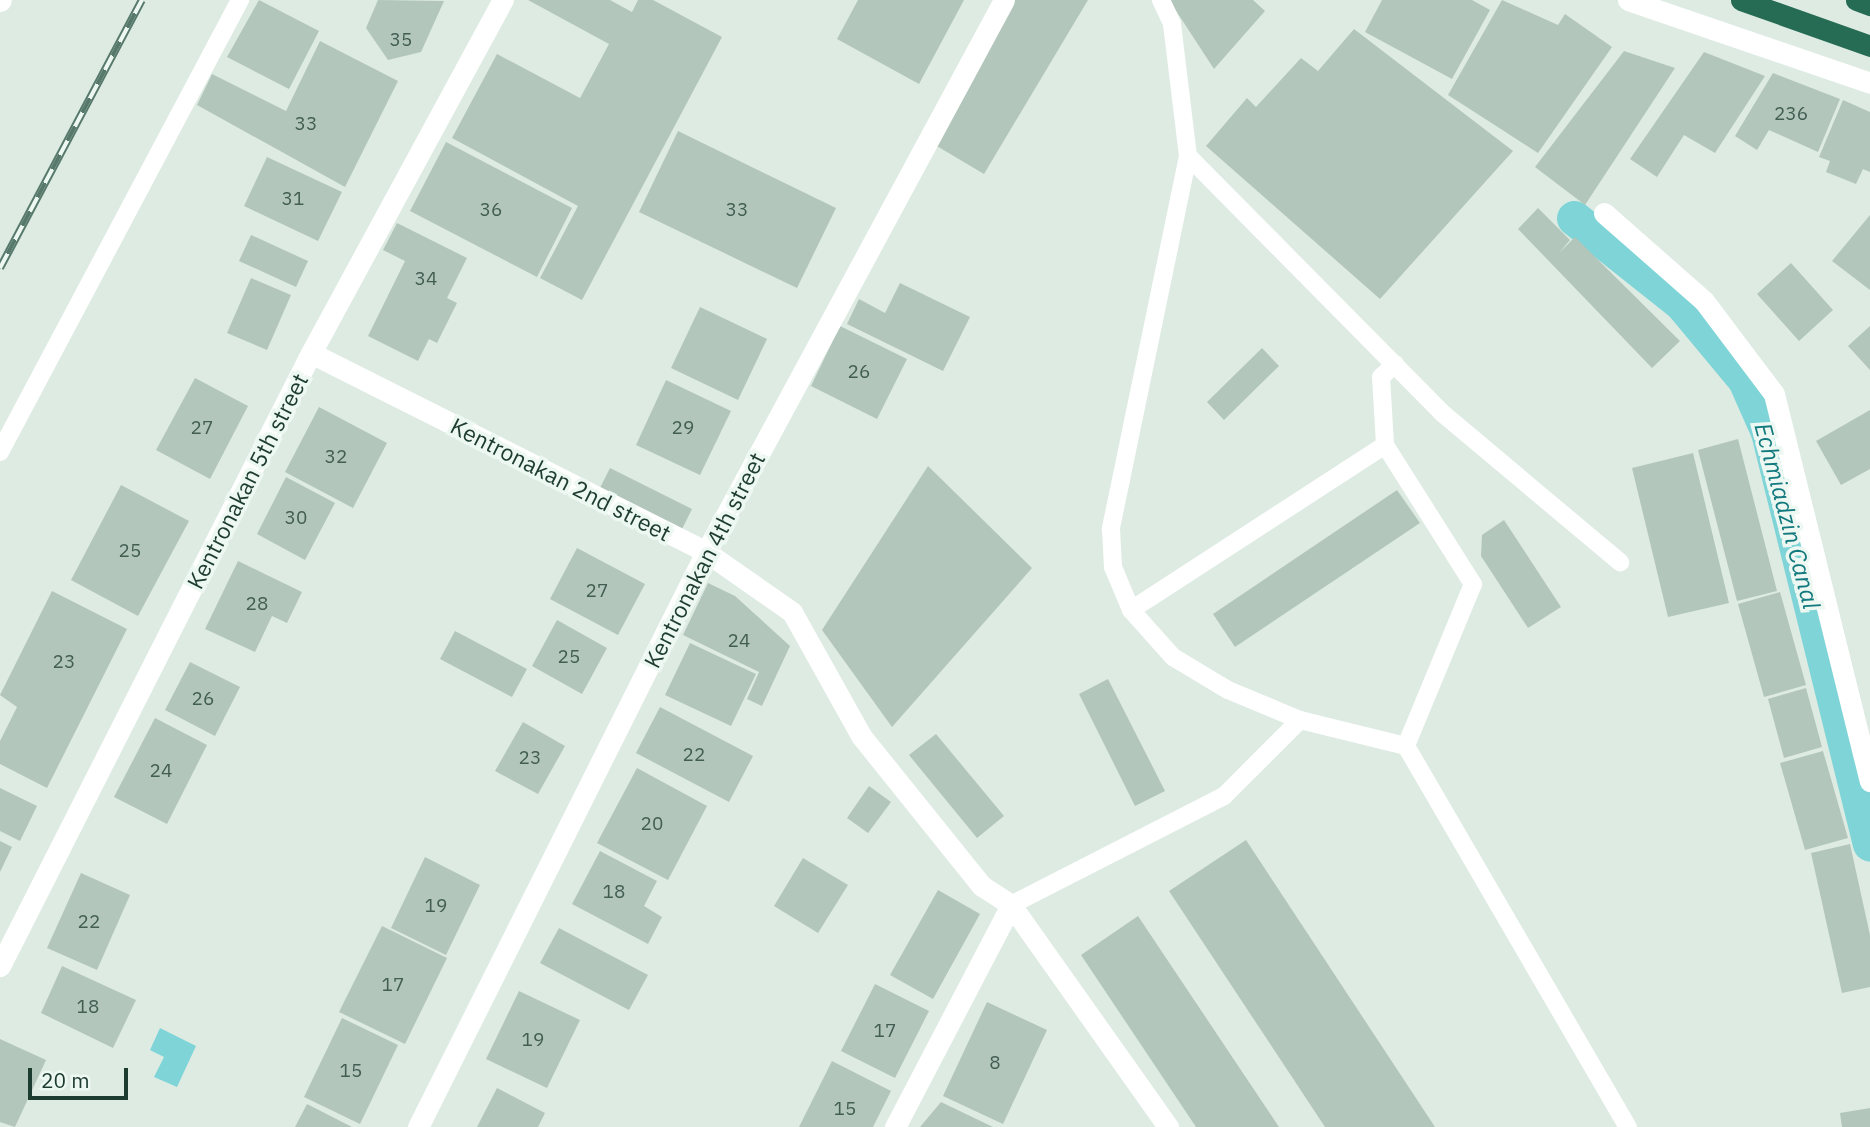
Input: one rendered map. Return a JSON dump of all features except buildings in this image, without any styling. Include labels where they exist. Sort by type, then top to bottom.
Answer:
[{"type":"highway","points":[[1741,0],[1870,46]]},
{"type":"highway","points":[[1856,0],[1870,5]]},
{"type":"street","name":"Kentronakan 5th street","points":[[0,966],[311,353],[503,0]]},
{"type":"street","name":"Kentronakan 4th street","points":[[418,1127],[706,552],[1004,0]]},
{"type":"street","points":[[1628,0],[1870,83]]},
{"type":"street","points":[[1604,213],[1704,301],[1774,394],[1870,781]]},
{"type":"street","name":"Kentronakan 2nd street","points":[[311,353],[706,552],[792,612],[862,737],[982,886],[1011,905],[1168,1127]]},
{"type":"street","points":[[895,1127],[1011,905]]},
{"type":"lane","points":[[0,452],[240,0]]},
{"type":"lane","points":[[1161,0],[1172,24],[1188,156],[1111,529],[1113,567],[1131,610],[1173,657],[1228,690],[1300,720],[1406,746],[1628,1127]]},
{"type":"lane","points":[[1188,156],[1451,421],[1619,562]]},
{"type":"lane","points":[[1395,364],[1381,377],[1385,445],[1473,583],[1406,746]]},
{"type":"lane","points":[[1131,610],[1385,445]]},
{"type":"lane","points":[[1011,905],[1224,796],[1300,720]]},
{"type":"water","points":[[160,1028],[196,1046],[177,1087],[154,1077],[164,1057],[150,1050]]},
{"type":"waterway","name":"Echmiadzin Canal","points":[[1574,218],[1682,304],[1745,380],[1768,432],[1870,844]]},
{"type":"railway","points":[[0,268],[142,0]]}]
